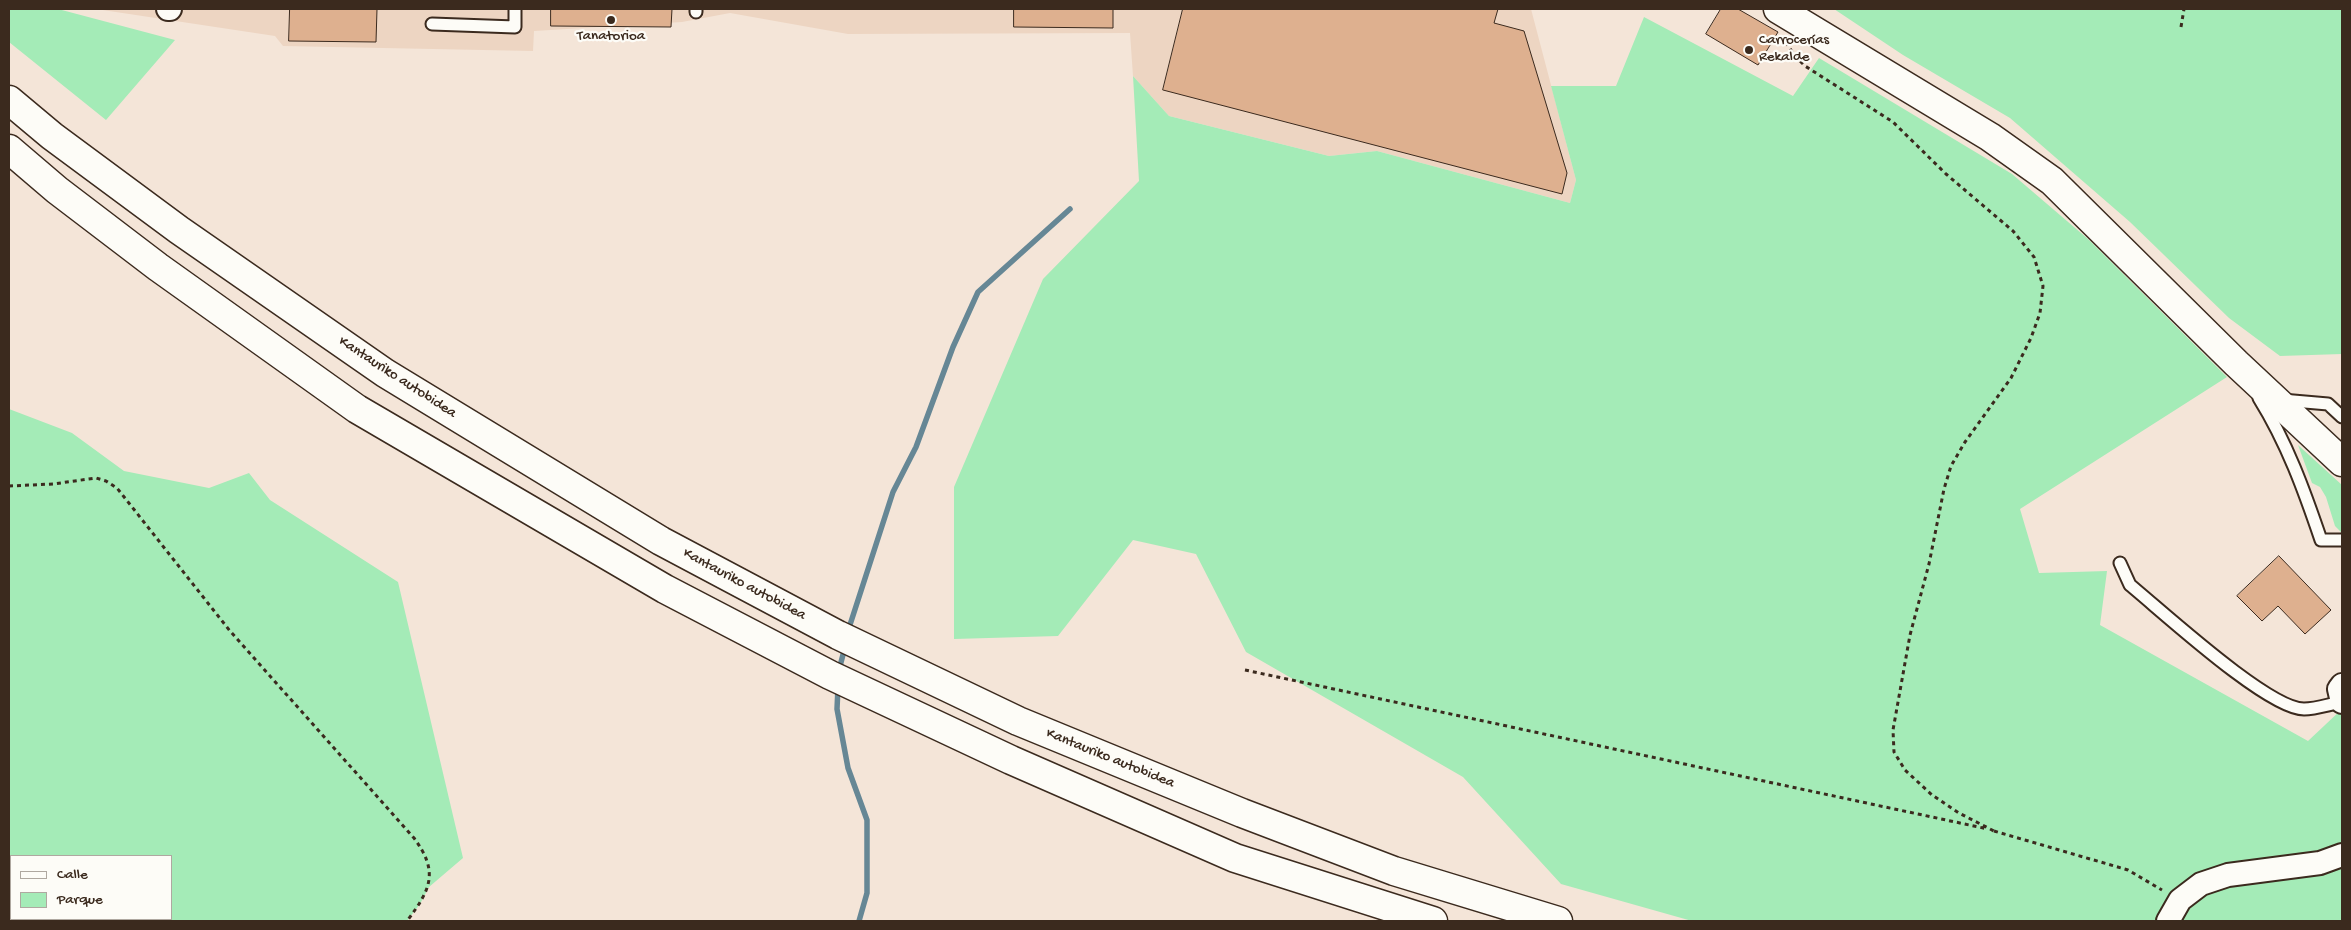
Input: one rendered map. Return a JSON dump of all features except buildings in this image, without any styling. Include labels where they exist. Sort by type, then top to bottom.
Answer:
[{"type":"main road","points":[[1779,9],[1997,142],[2052,181],[2236,363],[2342,462]]},
{"type":"main road","name":"Kantauriko autobidea","points":[[9,100],[52,136],[179,230],[385,373],[661,541],[838,635],[1018,721],[1242,813],[1394,871],[1558,921]]},
{"type":"main road","points":[[9,149],[57,190],[158,268],[357,409],[665,589],[830,675],[1011,760],[1235,858],[1433,921]]},
{"type":"street","points":[[2342,685],[2339,689],[2342,702]]},
{"type":"street","points":[[2168,921],[2180,900],[2201,884],[2228,875],[2320,863],[2342,856]]},
{"type":"lane","points":[[432,24],[515,27],[515,9]]},
{"type":"lane","points":[[2236,363],[2278,428],[2298,473],[2321,540],[2342,540]]},
{"type":"lane","points":[[2274,399],[2328,404],[2342,417]]},
{"type":"lane","points":[[2120,563],[2130,585],[2256,688],[2280,702],[2303,709],[2342,702]]},
{"type":"path","points":[[1779,9],[1783,37],[1794,55],[1805,66],[1893,122],[1946,174],[2013,231],[2034,257],[2043,286],[2040,313],[2031,338],[2011,378],[1965,442],[1951,466],[1944,489],[1929,564],[1910,636],[1893,730],[1894,752],[1905,770],[1939,800],[1959,813],[1994,831]]},
{"type":"path","points":[[2181,27],[2184,9]]},
{"type":"path","points":[[9,486],[53,484],[96,478],[106,480],[117,488],[230,631],[427,855],[429,887],[420,904],[407,921]]},
{"type":"path","points":[[1245,670],[1994,831],[2128,870],[2180,900]]},
{"type":"shaded area","points":[[96,9],[1531,9],[1576,180],[1570,203],[1377,151],[1329,156],[1169,116],[1133,76],[1130,33],[848,34],[730,13],[682,22],[534,31],[533,51],[283,46],[275,36]]},
{"type":"green space","points":[[9,9],[58,9],[175,40],[106,120],[9,42]]},
{"type":"green space","points":[[1834,9],[2342,9],[2342,354],[2280,356],[2229,318],[2130,222],[2010,118],[1903,55]]},
{"type":"green space","points":[[1644,17],[1793,96],[1819,58],[2012,174],[2088,239],[2227,377],[2020,509],[2039,573],[2107,571],[2100,625],[2308,741],[2342,709],[2342,921],[1692,921],[1561,884],[1463,777],[1246,652],[1196,554],[1133,540],[1058,636],[954,639],[954,487],[1043,279],[1139,181],[1133,76],[1169,116],[1329,156],[1377,151],[1570,203],[1576,180],[1551,86],[1616,86]]},
{"type":"green space","points":[[9,409],[72,433],[124,471],[209,488],[249,473],[270,500],[398,582],[463,858],[429,887],[420,904],[407,921],[9,921]]},
{"type":"green space","points":[[2298,445],[2342,485],[2342,533],[2335,526],[2326,497],[2320,487],[2312,483]]},
{"type":"waterway","points":[[848,631],[893,492],[916,447],[953,347],[978,292],[1070,209]]},
{"type":"waterway","points":[[839,670],[845,647]]},
{"type":"waterway","points":[[838,687],[837,709],[848,768],[867,820],[867,893],[859,921]]},
{"type":"place","name":"Tanatorioa","points":[[611,20]]},
{"type":"place","name":"Carrocerías Rekalde","points":[[1749,50]]}]
